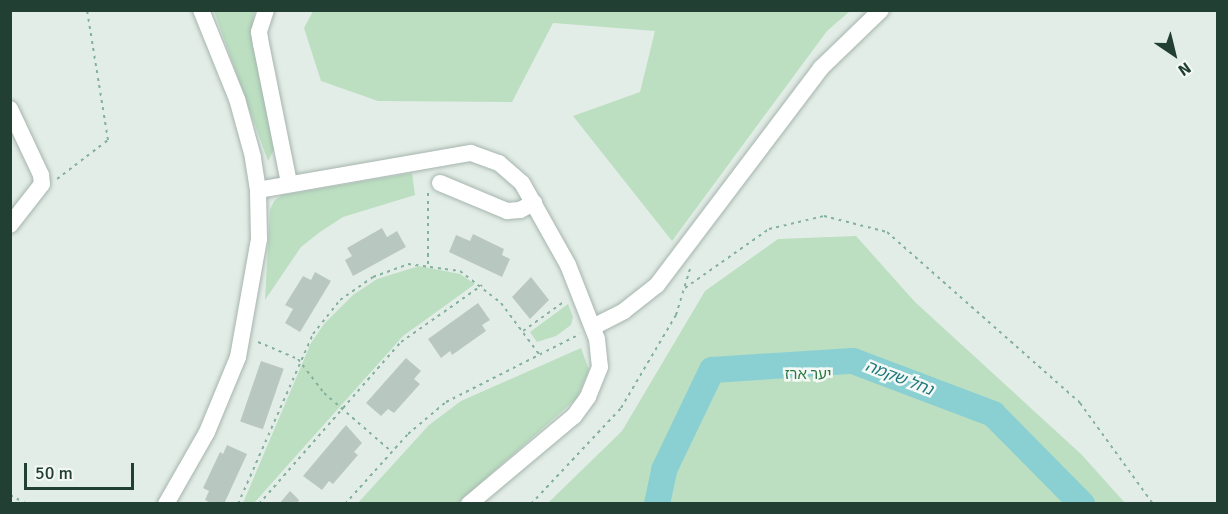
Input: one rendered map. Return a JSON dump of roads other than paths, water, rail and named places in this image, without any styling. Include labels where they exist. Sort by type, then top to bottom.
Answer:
[{"type":"street","points":[[166,504],[207,432],[243,336],[254,278],[258,190],[237,99],[201,10]]},
{"type":"street","points":[[267,10],[259,32],[289,183]]},
{"type":"street","points":[[593,327],[624,311],[657,285],[821,68],[881,10]]},
{"type":"street","points":[[10,109],[41,175],[36,195],[10,225]]},
{"type":"street","points":[[258,190],[471,153],[511,172],[534,203],[557,241],[579,291],[601,354],[588,397],[552,436],[469,504]]},
{"type":"street","points":[[434,186],[507,211],[520,210],[534,203]]},
{"type":"waterway","name":"נחל שקמה","points":[[657,504],[664,470],[712,370],[853,361],[993,414],[1082,504]]},
{"type":"park label","name":"יער ארז","points":[[808,375]]}]
